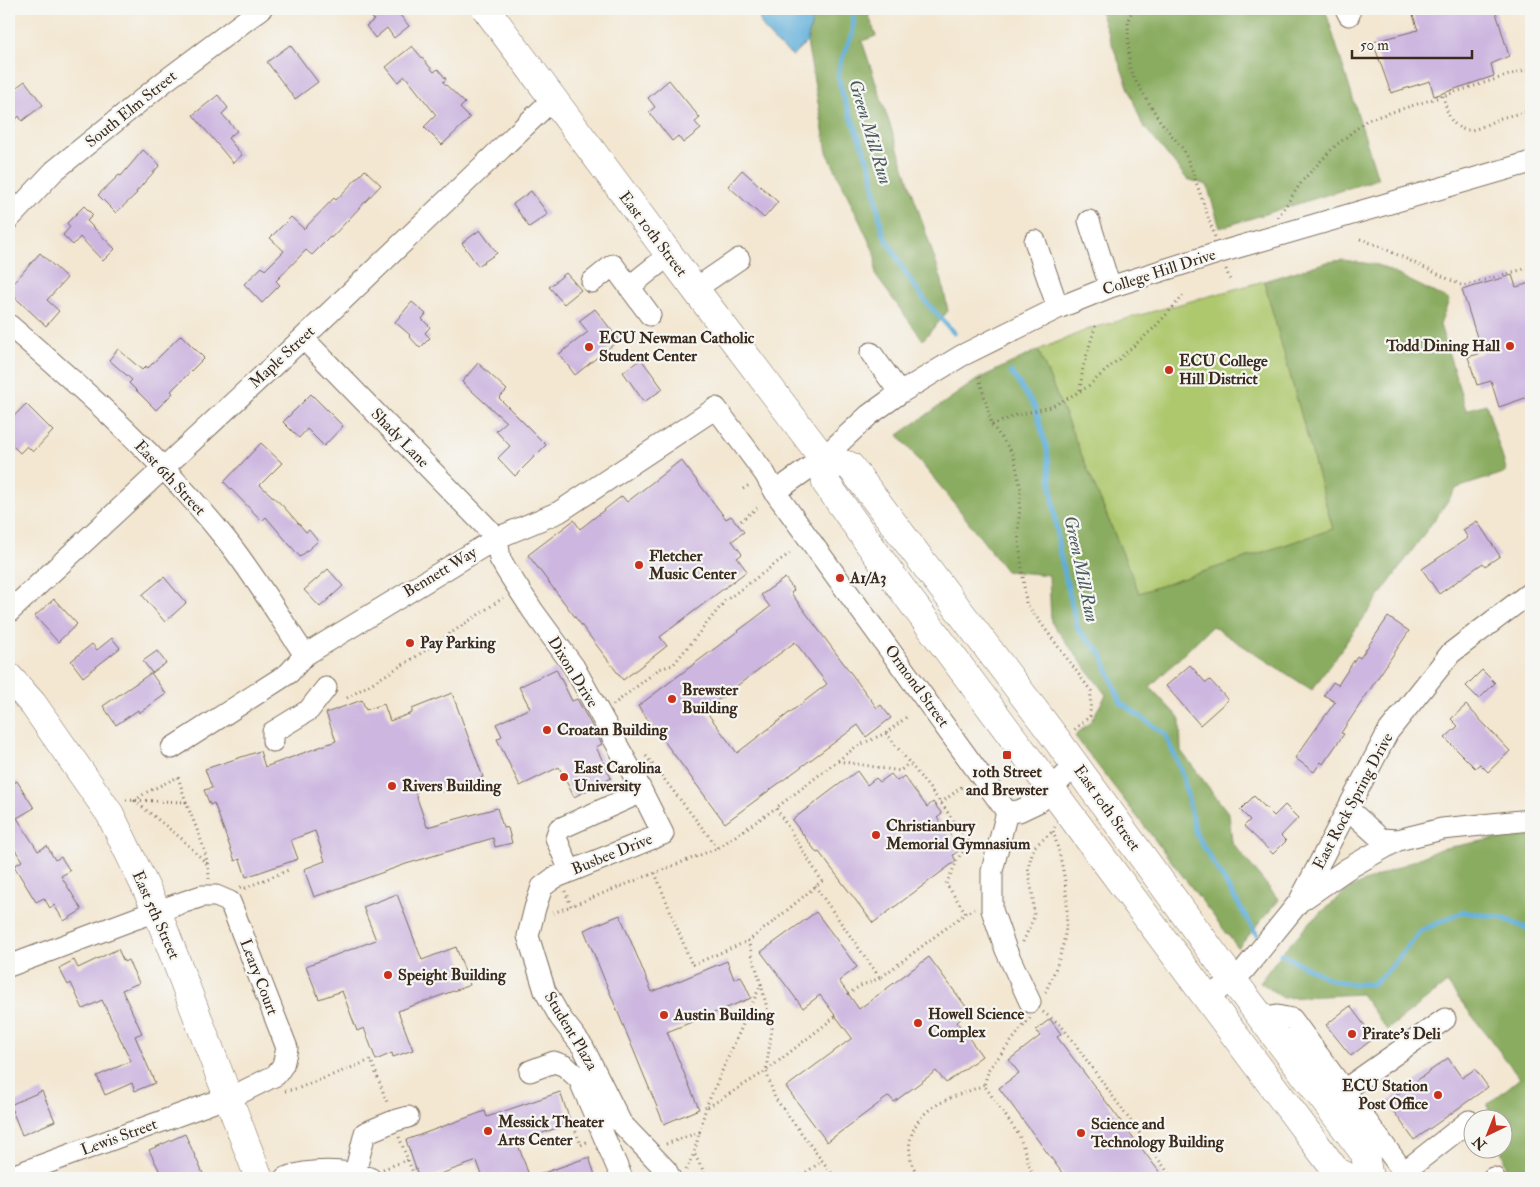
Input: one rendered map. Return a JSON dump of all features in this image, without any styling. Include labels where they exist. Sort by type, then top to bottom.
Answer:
[{"type":"main road","name":"East 10th Street","points":[[486,9],[695,290],[823,458],[826,483],[893,576],[1336,1171],[1362,1176],[1365,1154],[1344,1103],[1318,1074],[1262,1019],[1075,765],[850,466],[823,458]]},
{"type":"main road","name":"East 5th Street","points":[[9,677],[33,704],[110,814],[157,911],[259,1178]]},
{"type":"street","name":"South Elm Street","points":[[9,219],[54,171],[165,81],[261,9]]},
{"type":"street","name":"Maple Street","points":[[9,612],[303,338],[553,99]]},
{"type":"street","name":"College Hill Drive","points":[[823,458],[869,415],[900,393],[961,356],[1058,308],[1110,287],[1221,252],[1531,162]]},
{"type":"street","points":[[1089,221],[1110,287]]},
{"type":"street","points":[[1035,241],[1058,308]]},
{"type":"street","points":[[629,287],[669,255]]},
{"type":"street","points":[[695,290],[739,259]]},
{"type":"street","points":[[592,282],[613,265],[650,315]]},
{"type":"street","name":"East 6th Street","points":[[9,324],[59,368],[164,468],[239,557],[305,655]]},
{"type":"street","name":"Shady Lane","points":[[303,338],[497,538]]},
{"type":"street","points":[[871,353],[900,393]]},
{"type":"street","name":"Bennett Way","points":[[172,748],[289,673],[305,655],[497,538],[559,512],[716,408]]},
{"type":"street","name":"Ormond Street","points":[[716,408],[1007,812]]},
{"type":"street","points":[[775,492],[823,458]]},
{"type":"street","name":"Dixon Drive","points":[[497,538],[500,559],[533,611],[574,667],[663,834]]},
{"type":"street","name":"East Rock Spring Drive","points":[[1208,998],[1244,970],[1299,902],[1388,732],[1451,653],[1531,592]]},
{"type":"street","points":[[273,741],[273,732],[309,710],[326,688]]},
{"type":"street","points":[[1036,1005],[1006,950],[992,910],[992,871],[1007,812],[1019,811],[1040,800],[1075,765]]},
{"type":"street","points":[[563,874],[556,838],[559,829],[642,792]]},
{"type":"street","points":[[1348,809],[1382,839],[1398,840]]},
{"type":"street","points":[[1299,902],[1347,869],[1398,840],[1442,829],[1531,820]]},
{"type":"street","name":"Busbee Drive","points":[[563,874],[663,834]]},
{"type":"street","name":"Student Plaza","points":[[563,874],[554,878],[542,888],[528,936],[545,991],[560,1017],[583,1047],[621,1123],[666,1170],[670,1178]]},
{"type":"street","name":"Leary Court","points":[[157,911],[202,896],[216,896],[230,902],[287,1048],[283,1065],[276,1075],[229,1098]]},
{"type":"street","points":[[9,966],[157,911]]},
{"type":"street","points":[[1445,1019],[1344,1103],[1391,1155],[1406,1175],[1462,1127]]},
{"type":"street","points":[[530,1071],[554,1062],[565,1066],[579,1079],[622,1178]]},
{"type":"street","name":"Lewis Street","points":[[9,1177],[229,1098]]},
{"type":"street","points":[[285,1178],[296,1174],[316,1172],[369,1174],[365,1133],[401,1119]]},
{"type":"street","points":[[1362,1176],[1391,1155]]},
{"type":"path","points":[[1133,9],[1128,20],[1129,66],[1134,78],[1160,121],[1183,149],[1216,239]]},
{"type":"path","points":[[1276,220],[1303,180],[1333,148],[1367,120],[1531,68]]},
{"type":"path","points":[[1444,96],[1450,117],[1457,126],[1464,130],[1474,130],[1502,118],[1531,111]]},
{"type":"path","points":[[1360,239],[1379,246],[1463,286],[1531,267]]},
{"type":"path","points":[[992,425],[1017,415],[1051,407],[1086,388],[1154,328],[1184,295]]},
{"type":"path","points":[[1080,391],[1083,367],[1096,324]]},
{"type":"path","points":[[979,377],[992,425],[1014,454],[1021,490],[1018,533],[1026,604],[1091,690],[1090,716],[1072,732]]},
{"type":"path","points":[[737,524],[757,508]]},
{"type":"path","points":[[609,708],[660,669],[673,665],[725,601],[790,552]]},
{"type":"path","points":[[347,698],[414,658],[506,596]]},
{"type":"path","points":[[563,874],[571,906],[718,848],[776,808],[857,746],[886,733],[908,716]]},
{"type":"path","points":[[886,733],[941,803],[970,844],[960,855],[946,884],[966,913]]},
{"type":"path","points":[[645,755],[718,848]]},
{"type":"path","points":[[837,761],[900,771],[909,763]]},
{"type":"path","points":[[135,801],[145,793],[178,777],[209,866],[208,882]]},
{"type":"path","points":[[941,803],[964,785]]},
{"type":"path","points":[[118,802],[127,800],[186,802]]},
{"type":"path","points":[[135,801],[182,839],[209,866]]},
{"type":"path","points":[[654,873],[692,965],[748,940],[773,922],[822,881],[776,808]]},
{"type":"path","points":[[1014,966],[1034,917],[1028,867],[1034,847],[1053,831],[1055,826]]},
{"type":"path","points":[[984,1085],[989,1070],[1051,982],[1061,954],[1067,926],[1068,898],[1060,855],[1053,831]]},
{"type":"path","points":[[815,886],[880,978]]},
{"type":"path","points":[[848,994],[860,986],[880,978],[966,913],[975,909]]},
{"type":"path","points":[[748,940],[772,1028],[766,1071],[775,1098],[835,1178]]},
{"type":"path","points":[[682,1178],[694,1153],[706,1108],[761,984]]},
{"type":"path","points":[[1036,1005],[1061,1025],[1172,1178]]},
{"type":"path","points":[[706,1108],[766,1071],[836,1016]]},
{"type":"path","points":[[282,1091],[299,1088],[371,1060],[401,1119],[408,1160],[415,1178]]},
{"type":"path","points":[[919,1178],[914,1170],[908,1147],[913,1126],[927,1110],[948,1098],[984,1085]]},
{"type":"path","points":[[984,1085],[1019,1135],[1034,1178]]},
{"type":"path","points":[[648,1151],[700,1132]]},
{"type":"path","points":[[694,1153],[707,1178]]},
{"type":"path","points":[[369,1174],[408,1160]]},
{"type":"path","points":[[798,1178],[822,1160]]},
{"type":"green space","points":[[815,9],[880,9],[868,13],[876,36],[862,41],[942,281],[948,311],[923,340],[876,276],[875,254],[827,152],[807,42]]},
{"type":"green space","points":[[1099,9],[1325,9],[1378,179],[1220,228],[1207,185],[1187,179],[1142,124]]},
{"type":"green space","points":[[1343,260],[1378,265],[1449,300],[1440,325],[1466,410],[1486,404],[1507,472],[1457,488],[1312,690],[1212,626],[1150,687],[1180,719],[1181,751],[1229,814],[1232,842],[1279,900],[1238,948],[1075,736],[1091,721],[1106,695],[1051,622],[1049,575],[1006,571],[954,503],[898,435],[978,379],[1038,350],[1139,593],[1333,529],[1264,281],[1327,262]]},
{"type":"green space","points":[[1264,281],[1333,529],[1139,593],[1038,350],[1089,329]]},
{"type":"green space","points":[[1521,834],[1531,834],[1531,1178],[1510,1178],[1504,1160],[1512,1160],[1512,1110],[1489,1110],[1487,1105],[1520,1078],[1447,983],[1387,1030],[1361,994],[1283,998],[1260,982],[1281,954],[1312,920],[1349,889],[1440,849]]},
{"type":"water","points":[[757,9],[815,9],[807,42],[793,56],[765,31]]},
{"type":"building","points":[[365,9],[395,9],[409,26],[394,38],[387,28],[375,38],[366,26],[374,20]]},
{"type":"building","points":[[1411,9],[1495,9],[1509,56],[1491,64],[1494,76],[1434,96],[1430,81],[1391,93],[1373,42],[1418,30]]},
{"type":"building","points":[[290,45],[318,82],[295,99],[267,62]]},
{"type":"building","points":[[412,46],[434,72],[438,69],[446,79],[443,82],[465,103],[460,108],[470,118],[442,145],[424,127],[436,115],[405,76],[398,82],[386,67]]},
{"type":"building","points":[[669,80],[700,118],[695,122],[701,129],[683,143],[678,136],[672,141],[649,112],[655,107],[648,98]]},
{"type":"building","points":[[25,81],[43,105],[22,121],[19,116],[9,127],[9,93]]},
{"type":"building","points":[[218,95],[228,108],[222,114],[237,131],[228,138],[242,155],[233,163],[193,115]]},
{"type":"building","points":[[143,150],[160,165],[137,193],[116,213],[98,195],[119,175],[121,176]]},
{"type":"building","points":[[365,170],[381,185],[331,238],[312,255],[306,250],[276,281],[280,285],[262,303],[244,284],[262,267],[265,270],[284,251],[270,238],[291,217],[304,229]]},
{"type":"building","points":[[742,170],[778,202],[764,218],[728,186]]},
{"type":"building","points":[[531,191],[548,214],[529,227],[513,204]]},
{"type":"building","points":[[84,206],[93,215],[87,221],[115,249],[103,261],[80,237],[73,245],[63,235],[70,227],[67,223]]},
{"type":"building","points":[[480,230],[497,253],[478,266],[462,243]]},
{"type":"building","points":[[40,253],[67,278],[47,300],[59,311],[46,326],[9,292],[9,288]]},
{"type":"building","points":[[566,273],[581,290],[564,304],[549,287]]},
{"type":"building","name":"Todd Dining Hall","points":[[1512,275],[1516,287],[1531,283],[1531,396],[1499,407],[1491,381],[1477,385],[1468,357],[1482,353],[1462,290]]},
{"type":"building","points":[[412,302],[426,314],[422,319],[430,327],[425,333],[430,338],[420,348],[410,335],[395,322]]},
{"type":"building","name":"ECU Newman Catholic Student Center","points":[[595,309],[619,340],[575,375],[559,354],[588,332],[579,321]]},
{"type":"building","points":[[181,335],[204,358],[171,391],[173,393],[156,410],[129,383],[132,380],[109,360],[118,349],[142,370],[146,366],[148,368]]},
{"type":"building","points":[[641,359],[663,389],[644,402],[623,372]]},
{"type":"building","points":[[478,363],[507,390],[499,398],[546,445],[515,476],[498,458],[510,446],[496,431],[506,422],[462,382]]},
{"type":"building","points":[[311,394],[343,426],[324,446],[307,429],[299,438],[283,422]]},
{"type":"building","points":[[26,404],[53,431],[33,452],[27,446],[20,453],[9,442],[9,421]]},
{"type":"building","points":[[261,443],[282,463],[260,485],[283,506],[306,532],[309,530],[318,541],[300,557],[266,517],[262,521],[224,482]]},
{"type":"building","name":"Fletcher Music Center","points":[[681,460],[726,519],[731,516],[744,532],[732,541],[742,554],[737,558],[747,571],[660,637],[667,646],[623,680],[528,555],[574,520],[580,529],[622,496],[627,502]]},
{"type":"building","points":[[1477,521],[1500,556],[1485,566],[1483,563],[1439,594],[1422,569],[1468,538],[1463,530]]},
{"type":"building","points":[[328,569],[343,586],[320,607],[304,590]]},
{"type":"building","points":[[164,577],[186,603],[165,622],[142,595]]},
{"type":"building","name":"Brewster Building","points":[[785,578],[794,590],[791,593],[877,708],[881,705],[891,718],[866,737],[858,725],[725,823],[638,706],[770,607],[761,595]],"holes":[[[795,642],[827,684],[737,753],[705,710]]]},
{"type":"building","points":[[54,599],[77,624],[58,642],[35,616]]},
{"type":"building","points":[[1388,617],[1409,631],[1341,733],[1344,734],[1323,764],[1321,762],[1314,772],[1295,758],[1335,702],[1324,695],[1333,682],[1338,685],[1357,656],[1360,658]]},
{"type":"building","points":[[112,638],[120,648],[83,677],[71,661],[92,644],[97,650]]},
{"type":"building","points":[[157,651],[166,663],[152,673],[143,661]]},
{"type":"building","points":[[1190,665],[1206,683],[1210,680],[1228,700],[1200,725],[1166,686]]},
{"type":"building","name":"Croatan Building","points":[[556,669],[572,701],[577,699],[602,744],[596,747],[611,778],[574,797],[559,767],[520,786],[497,739],[502,736],[496,724],[530,708],[519,687]]},
{"type":"building","points":[[1482,670],[1495,683],[1479,699],[1466,686]]},
{"type":"building","points":[[151,673],[166,694],[139,713],[138,710],[116,725],[103,706]]},
{"type":"building","name":"Rivers Building","points":[[452,693],[483,777],[442,792],[439,784],[415,792],[427,827],[497,808],[503,827],[508,828],[512,843],[495,847],[493,838],[406,864],[314,897],[304,869],[325,861],[315,831],[291,840],[298,859],[246,877],[240,859],[235,861],[214,803],[210,805],[204,790],[212,788],[205,769],[260,751],[265,767],[336,741],[326,713],[362,700],[366,710],[384,704],[390,721],[412,713],[412,709]]},
{"type":"building","points":[[1466,705],[1510,751],[1488,772],[1480,764],[1475,768],[1445,738],[1458,726],[1451,719]]},
{"type":"building","name":"Christianbury Memorial Gymnasium","points":[[857,771],[867,785],[876,778],[880,782],[891,774],[897,781],[904,776],[927,807],[933,802],[942,814],[937,818],[961,849],[953,855],[956,861],[873,923],[792,820]]},
{"type":"building","points":[[17,781],[34,808],[17,818],[38,851],[47,846],[55,860],[61,857],[70,871],[61,876],[82,910],[64,921],[54,905],[50,908],[44,898],[36,902],[14,866],[22,861],[9,840],[9,786]]},
{"type":"building","points":[[1254,796],[1274,816],[1285,805],[1298,818],[1281,836],[1286,841],[1273,854],[1244,826],[1250,820],[1240,810]]},
{"type":"building","name":"Speight Building","points":[[397,894],[422,960],[456,947],[470,985],[398,1011],[413,1050],[393,1057],[392,1053],[376,1060],[364,1028],[357,1031],[342,991],[319,999],[306,966],[376,940],[363,907]]},
{"type":"building","name":"Howell Science Complex","points":[[816,912],[857,967],[839,981],[859,1009],[929,957],[970,1012],[957,1022],[982,1056],[946,1083],[936,1071],[894,1102],[889,1096],[827,1142],[786,1087],[852,1038],[820,995],[803,1008],[761,952]]},
{"type":"building","name":"Austin Building","points":[[620,915],[652,992],[727,961],[734,979],[741,976],[751,998],[667,1032],[699,1109],[664,1124],[584,930]]},
{"type":"building","points":[[118,949],[124,962],[128,960],[139,983],[122,990],[142,1033],[135,1036],[155,1083],[135,1091],[132,1083],[105,1095],[97,1076],[131,1061],[102,1000],[83,1009],[71,983],[68,985],[59,968],[74,960],[78,968]]},
{"type":"building","name":"Pirate's Deli","points":[[1350,1006],[1374,1038],[1351,1056],[1326,1025]]},
{"type":"building","name":"Science and Technology Building","points":[[1050,1019],[1061,1034],[1057,1037],[1164,1178],[1066,1178],[999,1088],[1019,1073],[1009,1060],[1040,1036],[1036,1030]]},
{"type":"building","name":"ECU Station Post Office","points":[[1448,1058],[1462,1078],[1475,1069],[1488,1087],[1414,1140],[1387,1102]]},
{"type":"building","points":[[42,1091],[55,1121],[22,1135],[10,1105]]},
{"type":"building","name":"Messick Theater Arts Center","points":[[560,1092],[571,1123],[517,1142],[530,1178],[483,1178],[477,1161],[429,1178],[419,1178],[406,1140],[485,1111],[487,1117]]},
{"type":"building","points":[[185,1134],[205,1178],[163,1178],[149,1150]]},
{"type":"building","name":"Messick Theater Arts Center","points":[[589,1157],[596,1178],[535,1178],[535,1176]]},
{"type":"waterway","name":"Green Mill Run","points":[[854,9],[853,32],[841,61],[838,74],[842,93],[871,169],[882,231],[906,274],[927,303],[954,333]]},
{"type":"waterway","name":"Green Mill Run","points":[[1011,372],[1035,407],[1047,449],[1059,550],[1078,630],[1101,653],[1121,703],[1165,734],[1182,772],[1196,834],[1257,935]]},
{"type":"waterway","name":"Green Mill Run","points":[[1281,954],[1331,980],[1352,984],[1373,984],[1391,967],[1422,930],[1463,912],[1500,917],[1531,930]]},
{"type":"waterway","name":"Green Mill Run","points":[[1531,1058],[1531,1073]]},
{"type":"place","name":"Todd Dining Hall","points":[[1510,346]]},
{"type":"place","name":"ECU Newman Catholic Student Center","points":[[589,347]]},
{"type":"place","name":"ECU College Hill District","points":[[1169,370]]},
{"type":"place","name":"Fletcher Music Center","points":[[639,565]]},
{"type":"place","name":"A1/A3","points":[[840,578]]},
{"type":"place","name":"Pay Parking","points":[[410,643]]},
{"type":"place","name":"Brewster Building","points":[[672,699]]},
{"type":"place","name":"Croatan Building","points":[[547,730]]},
{"type":"place","name":"10th Street and Brewster","points":[[1007,755]]},
{"type":"place","name":"East Carolina University","points":[[564,777]]},
{"type":"place","name":"Rivers Building","points":[[392,786]]},
{"type":"place","name":"Christianbury Memorial Gymnasium","points":[[876,835]]},
{"type":"place","name":"Speight Building","points":[[388,975]]},
{"type":"place","name":"Austin Building","points":[[664,1015]]},
{"type":"place","name":"Howell Science Complex","points":[[918,1023]]},
{"type":"place","name":"Pirate's Deli","points":[[1352,1034]]},
{"type":"place","name":"ECU Station Post Office","points":[[1438,1095]]},
{"type":"place","name":"Messick Theater Arts Center","points":[[488,1131]]},
{"type":"place","name":"Science and Technology Building","points":[[1081,1133]]}]
